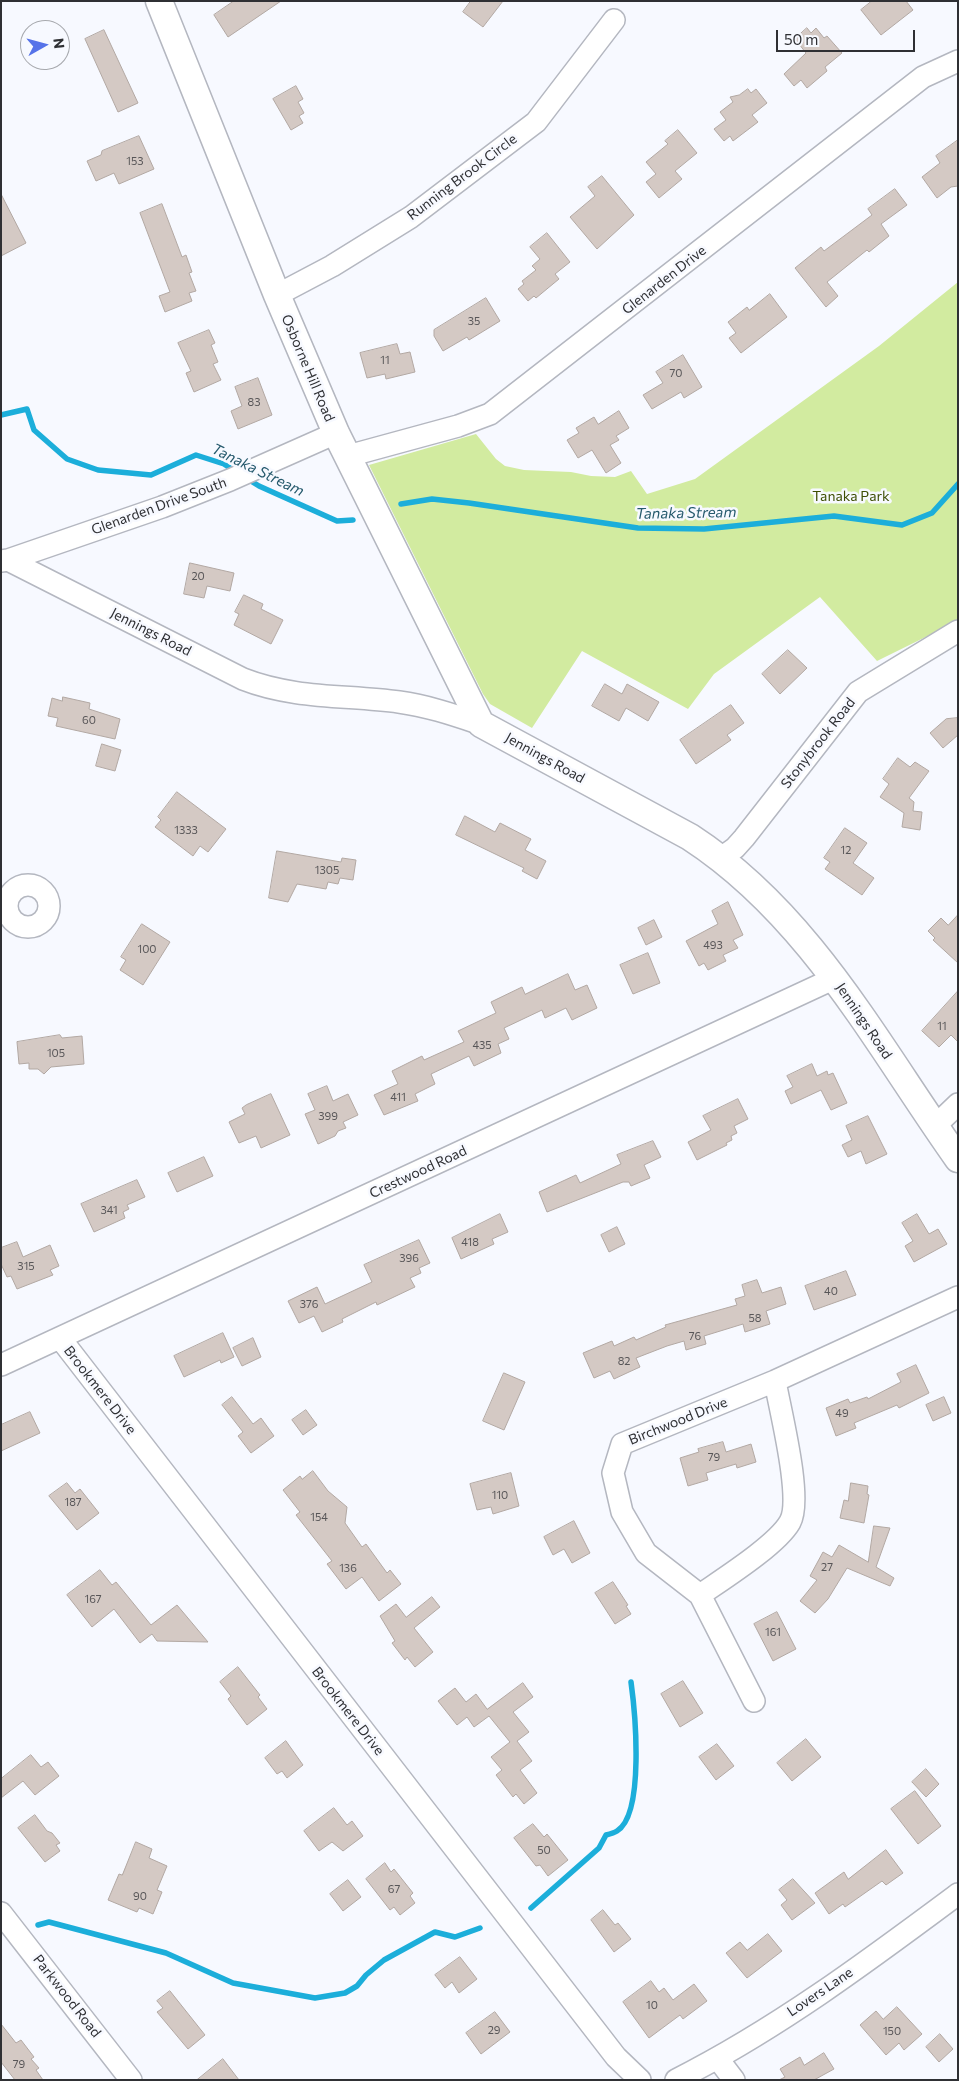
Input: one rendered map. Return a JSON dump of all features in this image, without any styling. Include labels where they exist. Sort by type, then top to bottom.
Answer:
[{"type":"street","name":"Osborne Hill Road","points":[[158,1],[277,296],[336,433],[481,724]]},
{"type":"street","name":"Running Brook Circle","points":[[277,296],[332,266],[411,217],[536,122],[614,20]]},
{"type":"street","name":"Glenarden Drive","points":[[348,456],[458,426],[490,414],[923,77],[958,61]]},
{"type":"street","name":"Glenarden Drive South","points":[[5,561],[162,507],[239,476],[336,433]]},
{"type":"street","name":"Jennings Road","points":[[5,561],[243,679],[263,687],[297,694],[401,702],[431,708],[481,724],[690,837],[721,858],[775,906],[835,978],[958,1159]]},
{"type":"street","name":"Stonybrook Road","points":[[721,858],[736,848],[858,692],[958,631]]},
{"type":"street","name":"Crestwood Road","points":[[1,1366],[835,978]]},
{"type":"street","points":[[935,1126],[958,1104]]},
{"type":"street","name":"Birchwood Drive","points":[[754,1700],[700,1595],[646,1553],[622,1512],[613,1473],[622,1444],[775,1381],[958,1297]]},
{"type":"street","name":"Brookmere Drive","points":[[60,1338],[616,2057],[640,2080]]},
{"type":"street","points":[[700,1595],[765,1549],[790,1522],[794,1492],[775,1381]]},
{"type":"street","name":"Lovers Lane","points":[[676,2080],[718,2059],[883,1950],[958,1894]]},
{"type":"street","name":"Parkwood Road","points":[[1,1913],[131,2080]]},
{"type":"street","points":[[718,2059],[734,2080]]},
{"type":"green space","name":"Tanaka Park","points":[[958,282],[958,621],[877,661],[820,597],[714,674],[688,709],[582,651],[532,728],[490,704],[483,694],[369,465],[476,434],[496,459],[505,466],[524,470],[571,472],[591,476],[615,477],[631,471],[647,494],[695,479],[879,346]]},
{"type":"building","points":[[234,1],[281,1],[228,37],[214,15]]},
{"type":"building","points":[[471,1],[503,1],[483,27],[463,12]]},
{"type":"building","points":[[872,1],[906,1],[913,10],[881,35],[861,10]]},
{"type":"building","points":[[807,28],[811,33],[816,28],[824,38],[827,36],[842,53],[825,67],[827,71],[807,88],[801,80],[794,86],[784,74],[806,53],[795,39]]},
{"type":"building","points":[[104,30],[138,103],[118,112],[85,39]]},
{"type":"building","points":[[296,86],[303,99],[298,102],[304,113],[299,116],[303,123],[291,130],[273,99]]},
{"type":"building","points":[[748,89],[751,93],[756,89],[767,103],[752,115],[758,122],[733,141],[730,136],[724,141],[714,129],[726,120],[720,112],[733,102],[730,97],[739,95]]},
{"type":"building","points":[[678,130],[697,153],[675,171],[682,179],[659,198],[646,182],[656,174],[646,162],[668,144],[665,141]]},
{"type":"building","points":[[139,136],[154,169],[119,184],[114,173],[96,181],[87,161],[101,155],[102,151]]},
{"type":"building","points":[[958,140],[958,186],[951,187],[937,198],[922,177],[940,163],[936,156]]},
{"type":"building","points":[[602,176],[634,215],[597,249],[570,217],[595,196],[588,187]]},
{"type":"building","points":[[895,189],[907,205],[881,224],[889,236],[869,252],[867,250],[827,282],[838,296],[826,307],[795,268],[821,247],[824,251],[872,215],[868,209]]},
{"type":"building","points":[[1,194],[26,243],[1,256]]},
{"type":"building","points":[[162,204],[182,257],[186,255],[192,272],[189,273],[196,291],[189,293],[192,301],[165,312],[159,296],[170,292],[140,213]]},
{"type":"building","points":[[547,233],[570,262],[555,274],[559,279],[536,298],[534,296],[528,301],[518,289],[524,284],[522,281],[536,270],[532,266],[540,259],[530,247]]},
{"type":"building","points":[[770,294],[787,317],[741,353],[729,338],[736,333],[728,322],[747,307],[749,310]]},
{"type":"building","points":[[486,298],[500,321],[469,340],[467,337],[443,351],[434,336],[434,330]]},
{"type":"building","points":[[209,330],[215,343],[211,345],[218,362],[213,364],[221,380],[194,392],[186,373],[191,371],[178,343]]},
{"type":"building","points":[[397,344],[400,354],[410,352],[415,372],[386,379],[385,374],[367,378],[360,353]]},
{"type":"building","points":[[683,355],[702,387],[684,398],[681,392],[652,409],[643,395],[663,383],[656,372]]},
{"type":"building","points":[[258,378],[272,415],[238,429],[231,411],[242,406],[235,387]]},
{"type":"building","points":[[619,411],[629,428],[616,436],[619,440],[610,445],[621,463],[606,473],[592,450],[578,458],[567,440],[579,433],[576,428],[594,417],[598,424]]},
{"type":"building","points":[[190,563],[234,573],[230,591],[207,586],[204,598],[184,594]]},
{"type":"building","points":[[244,595],[263,604],[261,609],[283,620],[271,644],[234,625],[239,614],[235,612]]},
{"type":"building","points":[[788,650],[807,668],[780,694],[762,674]]},
{"type":"building","points":[[605,684],[622,694],[627,684],[659,702],[648,721],[626,708],[619,721],[592,706]]},
{"type":"building","points":[[63,697],[90,703],[89,709],[120,719],[115,739],[56,726],[58,718],[48,716],[52,698],[62,701]]},
{"type":"building","points":[[731,705],[744,723],[727,735],[731,740],[696,764],[680,740]]},
{"type":"building","points":[[958,718],[958,735],[943,748],[930,733],[946,719]]},
{"type":"building","points":[[102,744],[121,750],[115,771],[96,766]]},
{"type":"building","points":[[898,758],[910,767],[915,762],[929,771],[909,798],[914,802],[913,811],[922,812],[920,830],[902,827],[904,813],[880,797],[889,784],[883,779]]},
{"type":"building","points":[[177,792],[226,829],[208,852],[200,846],[193,856],[155,827],[161,820],[158,817]]},
{"type":"building","points":[[465,816],[495,832],[500,823],[531,839],[525,850],[546,861],[537,879],[522,871],[524,868],[456,835]]},
{"type":"building","points":[[845,828],[867,843],[853,863],[874,878],[862,895],[825,869],[830,862],[824,858]]},
{"type":"building","points":[[277,851],[341,862],[342,858],[356,860],[353,880],[340,878],[338,884],[328,882],[326,889],[297,884],[288,902],[269,898]]},
{"type":"building","points":[[728,902],[743,935],[733,940],[738,948],[723,955],[726,961],[708,970],[704,963],[699,966],[686,941],[718,924],[712,911]]},
{"type":"building","points":[[958,915],[958,963],[933,940],[935,938],[928,931],[941,918],[948,925]]},
{"type":"building","points":[[654,920],[662,937],[646,945],[638,928]]},
{"type":"building","points":[[142,924],[170,942],[143,985],[120,970],[126,960],[121,957]]},
{"type":"building","points":[[648,953],[660,983],[633,994],[620,965]]},
{"type":"building","points":[[568,974],[575,990],[587,985],[597,1008],[572,1020],[566,1008],[545,1018],[542,1010],[504,1028],[509,1039],[498,1044],[501,1053],[474,1066],[469,1056],[431,1074],[435,1084],[415,1094],[418,1101],[384,1115],[374,1095],[398,1084],[392,1071],[422,1056],[424,1060],[464,1042],[458,1031],[496,1013],[491,1002],[522,987],[525,994]]},
{"type":"building","points":[[958,991],[958,1042],[951,1035],[939,1047],[922,1031]]},
{"type":"building","points":[[60,1035],[62,1038],[82,1036],[84,1064],[51,1067],[44,1074],[38,1069],[29,1069],[29,1063],[19,1064],[17,1042]]},
{"type":"building","points":[[812,1064],[817,1076],[827,1071],[828,1075],[833,1073],[847,1103],[831,1110],[821,1090],[791,1104],[785,1091],[793,1087],[787,1076]]},
{"type":"building","points":[[327,1086],[333,1101],[348,1094],[358,1115],[343,1122],[346,1128],[338,1131],[335,1136],[318,1144],[305,1114],[315,1110],[308,1094]]},
{"type":"building","points":[[271,1094],[290,1135],[261,1148],[256,1136],[239,1143],[229,1122],[245,1114],[242,1108],[246,1105]]},
{"type":"building","points":[[738,1099],[748,1119],[734,1126],[737,1133],[731,1136],[732,1140],[726,1143],[727,1145],[697,1160],[688,1142],[711,1130],[703,1116]]},
{"type":"building","points":[[868,1116],[887,1154],[866,1164],[861,1151],[848,1157],[842,1145],[852,1140],[846,1126]]},
{"type":"building","points":[[653,1141],[661,1157],[644,1165],[650,1178],[631,1186],[629,1182],[623,1182],[547,1212],[539,1192],[576,1175],[580,1183],[621,1164],[617,1155]]},
{"type":"building","points":[[204,1157],[213,1176],[177,1192],[168,1173]]},
{"type":"building","points":[[137,1180],[145,1197],[127,1205],[129,1209],[123,1212],[125,1218],[94,1232],[81,1204]]},
{"type":"building","points":[[500,1214],[508,1232],[492,1239],[494,1244],[461,1259],[452,1238]]},
{"type":"building","points":[[917,1214],[929,1234],[938,1229],[947,1244],[914,1262],[905,1246],[913,1241],[902,1223]]},
{"type":"building","points":[[617,1227],[625,1244],[609,1252],[601,1235]]},
{"type":"building","points":[[419,1240],[430,1263],[419,1268],[421,1273],[410,1278],[415,1287],[377,1305],[376,1302],[342,1319],[343,1322],[322,1332],[314,1316],[299,1323],[288,1301],[317,1287],[325,1304],[372,1282],[364,1265]]},
{"type":"building","points":[[17,1242],[23,1257],[50,1245],[59,1266],[50,1270],[53,1275],[17,1289],[11,1276],[7,1277],[1,1264],[1,1248]]},
{"type":"building","points":[[846,1271],[856,1295],[814,1310],[805,1286]]},
{"type":"building","points":[[757,1280],[762,1293],[781,1287],[786,1304],[766,1311],[770,1324],[745,1332],[743,1324],[704,1336],[706,1344],[686,1350],[684,1341],[667,1346],[636,1358],[640,1367],[614,1379],[610,1371],[594,1378],[583,1353],[612,1341],[614,1346],[634,1337],[636,1340],[666,1327],[665,1325],[737,1305],[735,1299],[745,1296],[742,1285]]},
{"type":"building","points":[[223,1333],[234,1357],[221,1363],[220,1360],[184,1377],[174,1356]]},
{"type":"building","points":[[253,1338],[261,1357],[242,1366],[233,1348]]},
{"type":"building","points":[[916,1365],[929,1393],[899,1408],[897,1405],[854,1423],[856,1428],[836,1436],[826,1408],[848,1399],[850,1403],[867,1397],[868,1399],[901,1382],[897,1374]]},
{"type":"building","points":[[504,1373],[525,1382],[504,1430],[483,1421]]},
{"type":"building","points":[[232,1397],[253,1424],[261,1418],[274,1436],[251,1453],[238,1436],[243,1432],[222,1405]]},
{"type":"building","points":[[944,1397],[951,1413],[933,1421],[926,1405]]},
{"type":"building","points":[[306,1410],[317,1425],[303,1435],[292,1420]]},
{"type":"building","points":[[30,1412],[40,1433],[1,1451],[1,1425]]},
{"type":"building","points":[[723,1442],[726,1452],[751,1444],[756,1462],[737,1468],[736,1464],[706,1473],[708,1480],[688,1486],[680,1458],[699,1452],[698,1449]]},
{"type":"building","points":[[313,1471],[328,1491],[347,1507],[345,1523],[362,1547],[366,1544],[387,1573],[390,1570],[401,1584],[379,1601],[362,1577],[346,1589],[327,1564],[332,1561],[296,1515],[300,1512],[283,1490],[300,1476],[302,1479]]},
{"type":"building","points":[[511,1473],[519,1506],[493,1514],[491,1507],[477,1510],[470,1484]]},
{"type":"building","points":[[67,1483],[75,1493],[80,1489],[99,1513],[77,1530],[49,1496]]},
{"type":"building","points":[[851,1483],[868,1486],[867,1494],[869,1495],[864,1523],[840,1518],[844,1500],[848,1501]]},
{"type":"building","points":[[574,1521],[590,1553],[572,1563],[564,1549],[553,1555],[544,1537]]},
{"type":"building","points":[[874,1526],[890,1528],[876,1567],[894,1578],[890,1586],[847,1568],[828,1599],[815,1613],[800,1601],[817,1580],[810,1576],[823,1552],[832,1557],[839,1545],[868,1562]]},
{"type":"building","points":[[100,1570],[112,1585],[116,1582],[151,1625],[177,1605],[208,1642],[157,1641],[152,1634],[140,1643],[114,1609],[92,1627],[67,1595]]},
{"type":"building","points":[[613,1582],[628,1605],[626,1606],[631,1614],[615,1624],[595,1593]]},
{"type":"building","points":[[432,1597],[440,1607],[414,1628],[433,1652],[415,1667],[407,1657],[405,1660],[392,1643],[395,1641],[380,1616],[396,1604],[406,1617]]},
{"type":"building","points":[[777,1612],[796,1649],[773,1661],[754,1624]]},
{"type":"building","points":[[238,1667],[260,1695],[258,1697],[267,1709],[247,1725],[228,1699],[231,1696],[220,1682]]},
{"type":"building","points":[[683,1681],[703,1713],[680,1727],[661,1694]]},
{"type":"building","points":[[523,1683],[533,1697],[513,1712],[529,1732],[517,1741],[532,1761],[520,1770],[537,1793],[524,1804],[516,1794],[513,1797],[496,1775],[502,1770],[491,1757],[510,1742],[489,1716],[474,1727],[467,1717],[457,1725],[438,1701],[455,1688],[466,1702],[476,1694],[487,1709]]},
{"type":"building","points":[[806,1739],[821,1757],[792,1781],[777,1763]]},
{"type":"building","points":[[286,1741],[303,1765],[287,1778],[282,1771],[277,1774],[265,1758]]},
{"type":"building","points":[[717,1744],[734,1766],[716,1780],[699,1757]]},
{"type":"building","points":[[31,1755],[41,1767],[48,1762],[59,1776],[35,1795],[23,1781],[1,1798],[1,1779]]},
{"type":"building","points":[[926,1769],[939,1784],[926,1797],[912,1782]]},
{"type":"building","points":[[915,1791],[941,1826],[918,1844],[891,1809]]},
{"type":"building","points":[[334,1808],[347,1825],[352,1821],[363,1836],[343,1851],[332,1842],[319,1851],[304,1831]]},
{"type":"building","points":[[35,1815],[47,1831],[52,1833],[60,1843],[56,1845],[60,1851],[45,1862],[18,1828]]},
{"type":"building","points":[[533,1824],[544,1837],[547,1834],[568,1860],[548,1876],[540,1865],[536,1866],[514,1838]]},
{"type":"building","points":[[136,1842],[152,1849],[149,1858],[167,1866],[157,1890],[162,1892],[153,1914],[139,1908],[137,1912],[108,1900],[119,1874],[122,1875]]},
{"type":"building","points":[[886,1850],[903,1873],[886,1885],[882,1881],[845,1907],[843,1904],[829,1914],[815,1893],[844,1872],[848,1879]]},
{"type":"building","points":[[385,1863],[391,1872],[394,1869],[413,1893],[410,1896],[415,1903],[400,1915],[394,1907],[390,1910],[366,1879]]},
{"type":"building","points":[[793,1879],[815,1903],[792,1920],[781,1905],[787,1900],[779,1890]]},
{"type":"building","points":[[348,1880],[361,1897],[343,1911],[330,1894]]},
{"type":"building","points":[[603,1910],[615,1925],[618,1923],[631,1939],[614,1952],[591,1920]]},
{"type":"building","points":[[768,1934],[782,1951],[747,1978],[726,1953],[740,1942],[747,1950]]},
{"type":"building","points":[[460,1957],[477,1979],[459,1993],[452,1982],[445,1988],[435,1975]]},
{"type":"building","points":[[651,1981],[659,1992],[664,1988],[673,2000],[694,1984],[707,2001],[683,2019],[680,2015],[649,2038],[623,2002]]},
{"type":"building","points":[[170,1991],[205,2035],[188,2049],[157,2012],[163,2008],[157,2001]]},
{"type":"building","points":[[897,2007],[922,2034],[904,2050],[899,2043],[886,2055],[860,2025],[876,2011],[883,2019]]},
{"type":"building","points":[[495,2012],[510,2032],[481,2054],[466,2033]]},
{"type":"building","points":[[1,2024],[16,2043],[21,2040],[34,2057],[31,2059],[39,2068],[36,2070],[43,2080],[15,2080],[1,2062]]},
{"type":"building","points":[[940,2034],[953,2049],[939,2062],[926,2047]]},
{"type":"building","points":[[824,2053],[834,2069],[814,2080],[779,2080],[785,2077],[780,2069],[800,2057],[804,2065]]},
{"type":"building","points":[[223,2059],[239,2080],[197,2080]]},
{"type":"waterway","name":"Tanaka Stream","points":[[1,415],[27,409],[34,430],[67,459],[98,470],[151,475],[196,455],[224,464],[236,472]]},
{"type":"waterway","name":"Tanaka Stream","points":[[246,478],[259,486],[337,521],[353,520]]},
{"type":"waterway","name":"Tanaka Stream","points":[[401,504],[432,499],[638,528],[704,529],[834,516],[902,525],[932,513],[958,484]]},
{"type":"waterway","points":[[531,1908],[599,1848],[606,1835],[617,1831],[626,1821],[632,1805],[636,1761],[636,1737],[631,1682]]},
{"type":"waterway","points":[[38,1925],[49,1922],[166,1953],[233,1983],[315,1998],[345,1993],[357,1986],[366,1975],[384,1960],[435,1932],[455,1937],[480,1928]]}]
